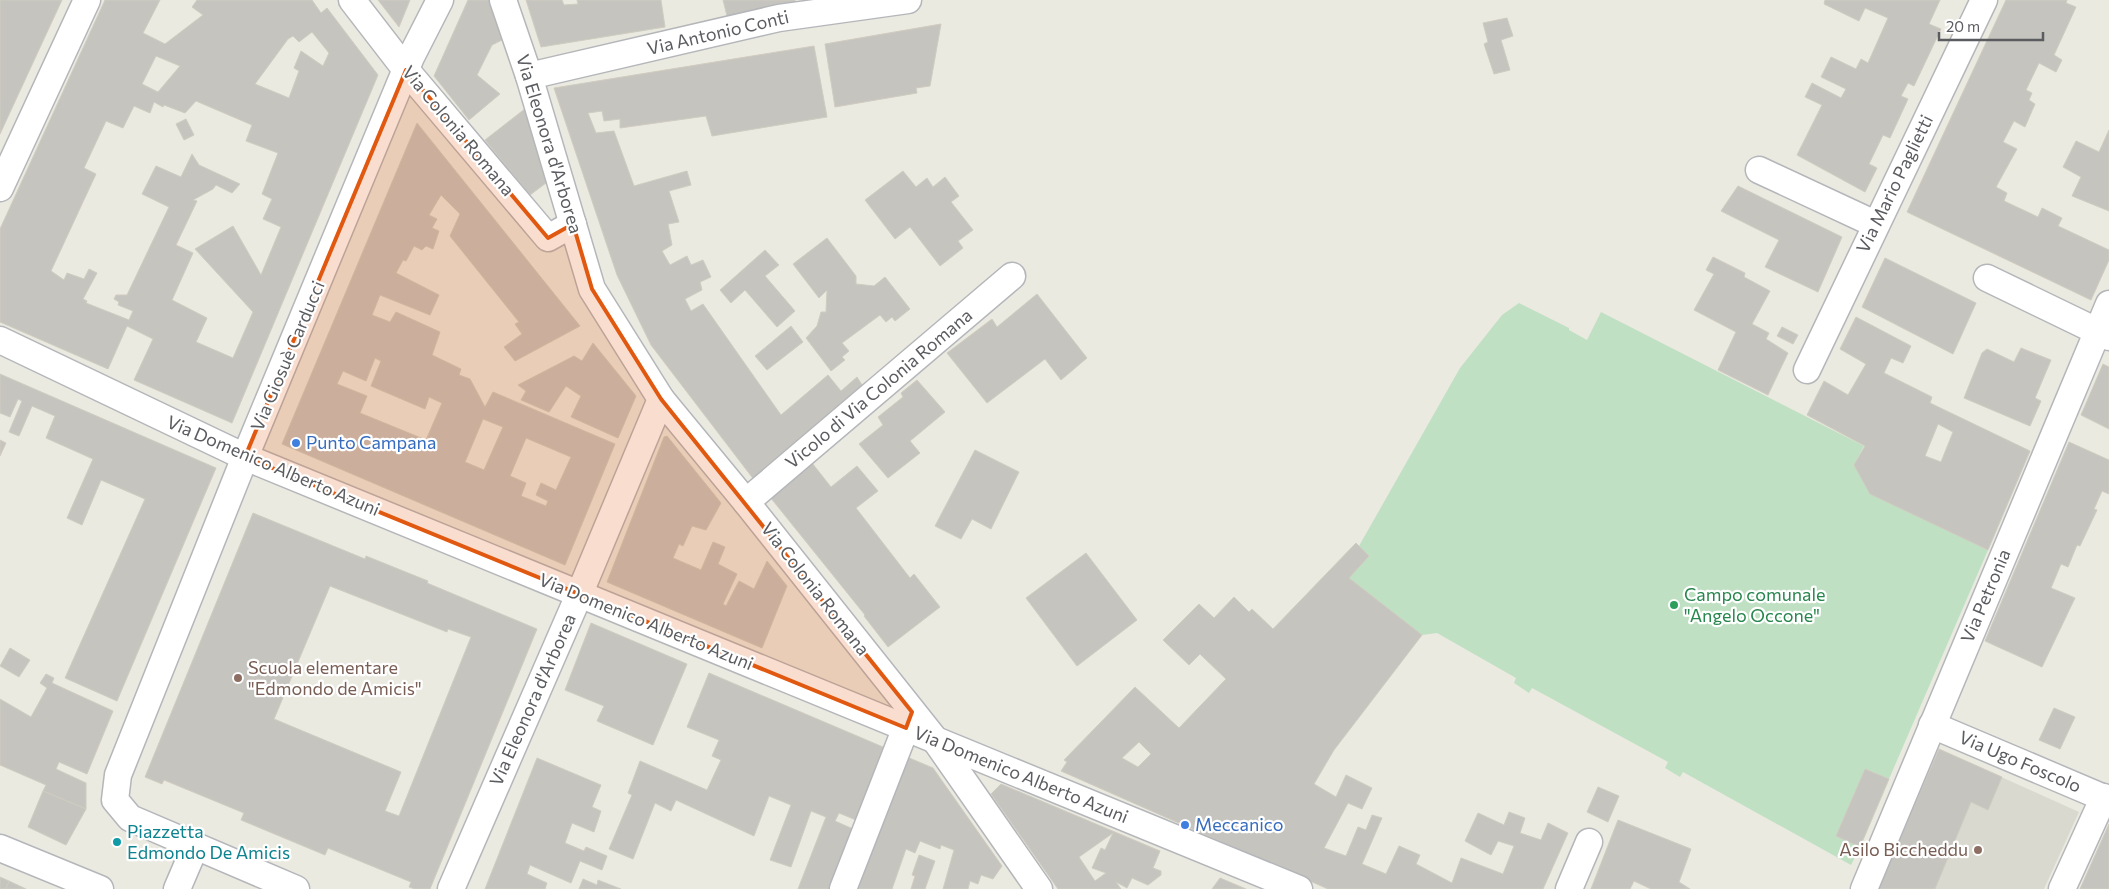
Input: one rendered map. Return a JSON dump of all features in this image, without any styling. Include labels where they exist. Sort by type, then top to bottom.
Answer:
[{"type":"street","points":[[0,188],[87,0]]},
{"type":"street","name":"Via Colonia Romana","points":[[352,0],[406,70],[548,238],[573,224]]},
{"type":"street","name":"Via Giosuè Carducci","points":[[195,846],[130,818],[115,800],[118,775],[245,457],[406,70],[440,0]]},
{"type":"street","name":"Via Eleonora d'Arborea","points":[[503,0],[529,76],[592,289]]},
{"type":"street","name":"Via Antonio Conti","points":[[529,76],[779,18],[908,0]]},
{"type":"street","name":"Via Mario Paglietti","points":[[1807,370],[1984,0]]},
{"type":"street","points":[[1760,170],[1876,224]]},
{"type":"street","name":"Vicolo di Via Colonia Romana","points":[[746,502],[1012,276]]},
{"type":"street","points":[[1987,278],[2103,335]]},
{"type":"street","name":"Via Colonia Romana","points":[[592,289],[661,399],[746,502],[909,720]]},
{"type":"street","name":"Via Petronia","points":[[1864,889],[1932,725],[2103,335],[2109,304]]},
{"type":"street","name":"Via Domenico Alberto Azuni","points":[[0,340],[245,457],[579,594],[909,720],[932,737],[1299,889]]},
{"type":"street","name":"Via Eleonora d'Arborea","points":[[451,889],[661,399]]},
{"type":"street","points":[[843,889],[909,720]]},
{"type":"street","name":"Via Ugo Foscolo","points":[[1932,725],[2106,799]]},
{"type":"street","points":[[932,737],[1039,889]]},
{"type":"street","points":[[2062,889],[2106,799]]},
{"type":"street","points":[[1569,889],[1588,842]]},
{"type":"street","points":[[177,889],[195,846],[296,889]]},
{"type":"street","points":[[0,848],[100,889]]},
{"type":"highlighted area","points":[[406,70],[548,238],[573,224],[592,289],[661,399],[912,712],[906,728],[245,457]]},
{"type":"shaded area","name":"Asilo Biccheddu","points":[[1939,749],[2079,812],[2044,889],[1878,889]]},
{"type":"green space","name":"Campo comunale \"Angelo Occone\"","points":[[1519,303],[1569,328],[1569,330],[1587,340],[1601,312],[1864,446],[1854,465],[1871,494],[1988,550],[1889,779],[1865,769],[1836,836],[1860,847],[1851,865],[1683,772],[1680,777],[1665,768],[1668,762],[1532,688],[1529,693],[1514,683],[1516,678],[1437,633],[1422,635],[1349,578],[1368,556],[1359,546],[1460,368],[1502,315]]},
{"type":"building","points":[[0,0],[62,0],[0,134]]},
{"type":"building","points":[[105,0],[160,0],[143,33],[165,44],[203,15],[192,7],[197,0],[312,0],[321,13],[327,8],[378,75],[232,423],[134,380],[153,339],[127,326],[108,369],[0,322],[0,229]],"holes":[[[312,32],[329,53],[323,66],[301,51],[294,68],[299,71],[289,98],[255,84],[288,39],[293,36],[299,42]],[[156,56],[180,66],[158,92],[142,84]],[[196,101],[252,125],[246,141],[278,153],[262,194],[272,199],[263,219],[281,227],[261,275],[233,226],[195,249],[253,312],[233,358],[196,342],[207,318],[172,300],[193,253],[176,245],[197,201],[193,200],[213,189],[216,185],[232,193],[240,184],[199,165],[192,154],[181,177],[156,166],[142,194],[169,207],[127,295],[116,295],[114,299],[119,302],[118,305],[133,311],[129,320],[86,303],[87,301],[83,299],[97,273],[89,269],[84,279],[67,273],[64,280],[51,271],[96,174],[84,168],[106,121],[123,128],[134,106],[150,113],[154,102],[163,107],[164,105],[185,113]]]},
{"type":"building","points":[[378,0],[410,0],[399,27]]},
{"type":"building","points":[[468,0],[489,0],[502,40],[492,45],[477,75],[500,94],[469,120],[434,76]]},
{"type":"building","points":[[526,0],[562,0],[564,5],[578,4],[577,0],[661,0],[665,27],[541,47]]},
{"type":"building","points":[[723,0],[795,0],[796,5],[727,16]]},
{"type":"building","points":[[1825,0],[1940,0],[1929,24],[1941,29],[1914,86],[1908,83],[1901,96],[1908,99],[1890,138],[1883,135],[1869,164],[1877,168],[1865,192],[1797,155],[1822,105],[1805,97],[1812,83],[1841,98],[1846,89],[1821,77],[1831,57],[1856,69],[1861,59],[1868,63],[1888,18],[1865,8],[1859,21],[1824,4]]},
{"type":"building","points":[[2006,0],[2067,0],[2066,3],[2076,7],[2054,55],[2062,60],[2056,72],[2039,63],[2026,90],[2032,93],[2029,100],[2035,104],[2025,127],[2014,121],[2003,142],[2017,149],[1996,187],[2007,193],[2004,201],[2038,217],[2042,208],[2062,218],[2058,226],[2109,250],[2109,260],[2091,300],[1907,212]]},
{"type":"building","points":[[1507,18],[1513,36],[1501,40],[1510,70],[1494,74],[1484,44],[1488,42],[1483,23]]},
{"type":"building","points":[[941,24],[930,86],[916,88],[917,93],[835,107],[825,44]]},
{"type":"building","points":[[814,46],[827,117],[712,136],[706,116],[620,128],[620,119],[604,121],[602,111],[588,113],[596,133],[614,131],[634,186],[687,171],[691,185],[669,191],[679,222],[668,224],[672,245],[662,251],[670,265],[687,256],[691,265],[703,260],[711,277],[700,282],[702,290],[685,299],[691,311],[703,304],[781,415],[828,375],[841,391],[857,377],[869,396],[758,485],[651,345],[617,275],[554,88]]},
{"type":"building","points":[[526,108],[550,180],[530,195],[485,140]]},
{"type":"building","points":[[186,119],[194,135],[184,140],[176,124]]},
{"type":"building","points":[[417,123],[580,326],[515,361],[504,347],[522,334],[515,324],[519,322],[450,236],[460,214],[441,195],[429,215],[437,219],[432,228],[439,231],[433,249],[426,246],[422,250],[414,246],[406,261],[403,260],[396,273],[439,295],[430,315],[380,295],[372,315],[390,322],[396,312],[440,332],[432,355],[461,369],[459,375],[470,379],[485,407],[493,392],[615,444],[565,565],[282,444]],"holes":[[[375,358],[381,361],[371,386],[425,409],[429,397],[442,403],[426,440],[360,413],[367,396],[337,384],[343,371],[366,381]],[[483,419],[503,427],[484,470],[465,462]],[[526,438],[571,457],[556,490],[541,483],[536,495],[548,501],[546,506],[521,496],[526,483],[510,476]]]},
{"type":"building","points":[[2109,130],[2109,211],[2072,196],[2081,177],[2063,167],[2076,141],[2099,152]]},
{"type":"building","points":[[903,171],[916,187],[927,178],[933,187],[945,177],[959,196],[951,202],[973,230],[958,241],[963,248],[940,266],[910,227],[895,239],[865,200]]},
{"type":"building","points":[[1738,186],[1842,237],[1818,292],[1765,267],[1779,240],[1721,211]]},
{"type":"building","points":[[827,238],[856,276],[856,284],[874,286],[885,277],[910,309],[895,321],[892,317],[886,322],[880,315],[842,343],[849,351],[842,357],[845,360],[831,371],[806,338],[817,326],[821,312],[826,312],[827,290],[819,298],[793,264]]},
{"type":"building","points":[[765,250],[779,265],[765,276],[795,311],[777,327],[745,290],[731,303],[720,290]]},
{"type":"building","points":[[1713,257],[1745,273],[1744,277],[1770,291],[1752,324],[1769,333],[1766,339],[1788,353],[1768,395],[1718,370],[1736,332],[1694,310],[1714,274],[1706,270]]},
{"type":"building","points":[[1885,258],[1976,303],[1953,354],[1862,307]]},
{"type":"building","points":[[1037,294],[1087,358],[1061,380],[1045,359],[987,403],[947,353],[992,319],[997,327]]},
{"type":"building","points":[[1856,317],[1911,346],[1903,363],[1891,358],[1884,373],[1932,397],[1930,403],[2030,451],[1988,550],[1870,494],[1854,465],[1865,446],[1807,415],[1824,381],[1848,395],[1866,364],[1840,349]],"holes":[[[1938,424],[1953,432],[1941,462],[1925,456]]]},
{"type":"building","points":[[791,326],[803,342],[767,370],[755,356]]},
{"type":"building","points":[[1782,327],[1798,335],[1793,344],[1777,336]]},
{"type":"building","points":[[593,343],[636,396],[618,438],[571,417],[581,396],[566,386],[549,412],[521,400],[526,391],[518,385],[574,356],[582,361]]},
{"type":"building","points":[[2021,348],[2051,360],[2035,398],[2041,401],[2030,426],[1964,398],[1982,353],[1987,349],[2014,362]]},
{"type":"building","points":[[2103,364],[2109,367],[2109,429],[2081,415]]},
{"type":"building","points":[[0,374],[216,468],[117,701],[65,678],[145,499],[101,480],[82,525],[67,518],[93,459],[46,438],[55,416],[32,406],[19,436],[9,432],[22,401],[18,399],[10,417],[0,413]]},
{"type":"building","points":[[917,380],[945,412],[910,441],[920,453],[888,478],[859,444],[883,425],[878,417],[903,397],[901,393]]},
{"type":"building","points":[[667,436],[721,503],[706,530],[692,526],[683,546],[679,544],[673,558],[701,570],[713,542],[725,547],[718,564],[737,574],[723,604],[726,606],[739,581],[754,589],[767,561],[787,586],[762,648],[607,582],[664,437]]},
{"type":"building","points":[[0,440],[6,443],[0,456]]},
{"type":"building","points":[[2069,442],[2109,460],[2109,494],[2102,491],[2094,509],[2097,510],[2080,546],[2077,545],[2068,567],[2061,564],[2051,588],[2075,598],[2042,667],[1985,641]]},
{"type":"building","points":[[975,450],[1019,472],[991,529],[972,519],[961,539],[935,526]]},
{"type":"building","points":[[812,463],[831,487],[857,466],[878,491],[856,508],[910,578],[914,574],[940,607],[888,647],[865,615],[770,497]]},
{"type":"building","name":"Scuola elementare \"Edmondo de Amicis\"","points":[[253,513],[365,559],[366,556],[428,581],[427,583],[537,629],[430,889],[409,887],[411,882],[328,848],[325,855],[241,820],[244,813],[164,780],[162,784],[145,777]],"holes":[[[330,586],[447,632],[448,629],[471,637],[399,816],[385,811],[401,772],[274,719]]]},
{"type":"building","points":[[1356,543],[1369,556],[1349,578],[1422,635],[1334,750],[1314,784],[1336,797],[1346,775],[1372,788],[1362,809],[1348,803],[1324,848],[1346,856],[1358,827],[1366,830],[1372,815],[1382,818],[1362,864],[1386,874],[1399,846],[1420,855],[1416,864],[1452,883],[1461,858],[1503,874],[1514,846],[1498,841],[1491,855],[1465,841],[1478,813],[1504,825],[1509,812],[1525,818],[1520,833],[1541,840],[1548,823],[1568,833],[1543,889],[1328,889],[1061,771],[1067,762],[1064,760],[1135,687],[1179,728],[1226,679],[1200,654],[1189,665],[1163,640],[1199,604],[1214,618],[1234,597],[1249,612],[1252,609],[1273,629]],"holes":[[[1139,742],[1151,754],[1138,767],[1122,758]]]},
{"type":"building","points":[[1086,553],[1137,620],[1077,666],[1026,598]]},
{"type":"building","points":[[591,623],[687,664],[653,745],[597,721],[604,706],[565,690]]},
{"type":"building","points":[[10,648],[30,660],[19,677],[0,666]]},
{"type":"building","points":[[709,673],[883,747],[856,820],[839,813],[835,821],[853,829],[831,889],[798,889],[826,817],[811,811],[791,867],[770,860],[791,805],[769,796],[754,836],[676,800],[671,811],[655,803],[633,859],[609,849],[632,795],[628,793],[640,761],[707,790],[721,760],[712,756],[719,740],[687,727]]},
{"type":"building","points":[[46,674],[54,678],[52,683],[113,711],[87,774],[59,762],[56,769],[86,783],[86,809],[43,791],[46,785],[0,765],[0,699],[31,717],[47,688],[40,683]]},
{"type":"building","points":[[2054,708],[2075,717],[2060,749],[2039,740]]},
{"type":"building","points":[[1939,749],[2002,777],[1988,810],[1971,802],[1935,889],[1878,889]]},
{"type":"building","points":[[907,757],[933,768],[1002,866],[993,879],[981,875],[978,884],[970,881],[968,889],[943,889],[954,850],[941,845],[940,849],[920,841],[915,853],[906,849],[892,889],[858,889]]},
{"type":"building","points":[[537,758],[601,785],[592,807],[601,811],[594,832],[572,823],[565,843],[584,851],[586,847],[607,856],[602,870],[580,861],[571,883],[530,865],[527,874],[547,883],[545,889],[485,889]]},
{"type":"building","points":[[1865,769],[1889,779],[1860,847],[1836,836]]},
{"type":"building","points":[[1001,784],[1160,851],[1153,868],[1161,871],[1161,875],[1148,885],[1132,878],[1127,888],[1116,882],[1121,889],[1058,889],[991,794]],"holes":[[[1113,833],[1105,850],[1101,848],[1092,868],[1106,873],[1095,881],[1079,857]]]},
{"type":"building","points":[[1598,787],[1619,796],[1608,822],[1587,812]]},
{"type":"building","points":[[43,791],[86,809],[66,845],[28,827]]},
{"type":"building","points":[[1618,820],[1691,849],[1679,882],[1690,889],[1651,889],[1634,881],[1630,889],[1591,889]]},
{"type":"building","points":[[2109,824],[2109,889],[2080,889]]},
{"type":"building","points":[[919,855],[935,861],[925,889],[911,889],[915,876],[912,875]]},
{"type":"building","points":[[0,877],[9,881],[6,889],[0,889]]},
{"type":"building","points":[[1220,878],[1246,889],[1212,889]]},
{"type":"building","points":[[583,879],[597,885],[598,880],[621,889],[579,889]]},
{"type":"building","points":[[9,881],[26,889],[6,889]]},
{"type":"place","name":"Punto Campana","points":[[296,443]]},
{"type":"place","name":"Campo comunale \"Angelo Occone\"","points":[[1674,605]]},
{"type":"place","name":"Scuola elementare \"Edmondo de Amicis\"","points":[[238,678]]},
{"type":"place","name":"Meccanico","points":[[1185,825]]},
{"type":"place","name":"Piazzetta Edmondo De Amicis","points":[[117,842]]},
{"type":"place","name":"Asilo Biccheddu","points":[[1978,850]]}]
